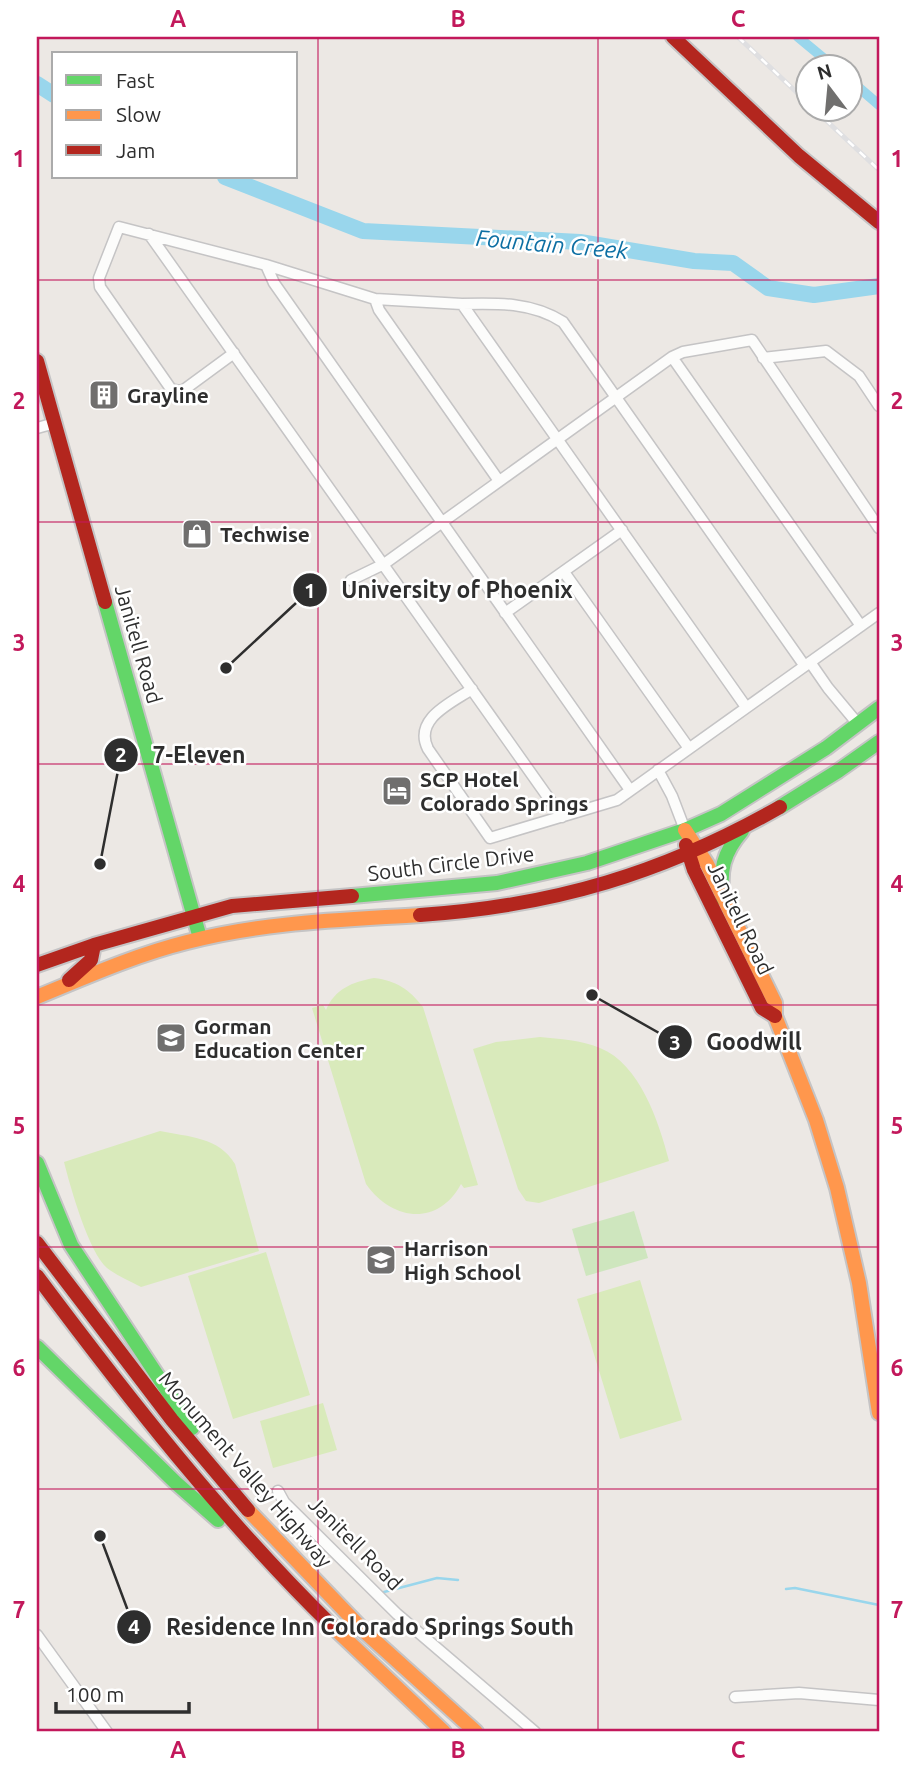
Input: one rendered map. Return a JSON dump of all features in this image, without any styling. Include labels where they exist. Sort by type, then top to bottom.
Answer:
[{"type":"main road","points":[[673,37],[820,174],[879,222]]},
{"type":"main road","name":"Janitell Road","points":[[37,361],[200,938]]},
{"type":"main road","name":"South Circle Drive","points":[[37,965],[93,945],[194,916],[253,903],[497,883],[587,863],[685,830],[730,809],[791,771],[879,708]]},
{"type":"main road","name":"South Circle Drive","points":[[37,997],[155,951],[200,938],[324,920],[516,905],[601,885],[692,851],[746,826],[785,806],[877,745]]},
{"type":"main road","points":[[723,899],[720,872],[722,858],[746,826]]},
{"type":"main road","name":"Janitell Road","points":[[685,830],[762,1008],[775,1016]]},
{"type":"main road","name":"Janitell Road","points":[[692,851],[723,899],[775,1003],[775,1016],[814,1113],[838,1191],[857,1268],[879,1413]]},
{"type":"main road","points":[[66,985],[73,974],[92,960],[93,945]]},
{"type":"main road","points":[[37,1163],[71,1245],[200,1440],[352,1618]]},
{"type":"main road","name":"Monument Valley Highway","points":[[37,1243],[193,1447],[274,1539],[352,1618],[476,1732]]},
{"type":"main road","name":"Monument Valley Highway","points":[[37,1276],[201,1487],[304,1597],[444,1732]]},
{"type":"main road","points":[[37,1347],[176,1483],[304,1597]]},
{"type":"street","points":[[234,353],[185,389],[171,389],[99,283],[119,226],[266,265],[375,299],[462,304],[509,303],[555,316],[563,322],[807,663],[858,724]]},
{"type":"street","points":[[148,234],[562,817]]},
{"type":"street","points":[[266,265],[274,284],[630,790]]},
{"type":"street","points":[[375,299],[379,310],[499,481]]},
{"type":"street","points":[[462,304],[746,707]]},
{"type":"street","points":[[351,580],[384,564],[672,357],[683,352],[752,341],[879,528]]},
{"type":"street","points":[[763,358],[826,351],[859,376],[879,406]]},
{"type":"street","points":[[672,357],[861,626]]},
{"type":"street","points":[[37,428],[55,423]]},
{"type":"street","points":[[505,613],[622,530]]},
{"type":"street","points":[[564,572],[688,747]]},
{"type":"street","points":[[472,689],[434,715],[428,721],[423,735],[428,749],[490,838],[617,800],[879,613]]},
{"type":"street","name":"Janitell Road","points":[[658,770],[685,830]]},
{"type":"street","name":"Janitell Road","points":[[278,1490],[284,1502],[397,1614],[534,1732]]},
{"type":"street","points":[[37,1635],[107,1732]]},
{"type":"street","points":[[735,1697],[799,1693],[879,1700]]},
{"type":"green space","points":[[374,978],[402,987],[423,1007],[478,1185],[464,1188],[461,1184],[451,1198],[428,1213],[401,1212],[389,1206],[366,1184],[312,1008],[323,1005],[326,1010],[334,997],[345,988]]},
{"type":"green space","points":[[540,1037],[593,1045],[614,1056],[626,1067],[646,1096],[660,1129],[669,1161],[539,1203],[526,1201],[518,1189],[473,1049],[496,1042]]},
{"type":"green space","points":[[160,1131],[212,1143],[228,1155],[235,1164],[259,1251],[141,1287],[111,1271],[100,1260],[81,1218],[64,1162]]},
{"type":"green space","points":[[634,1211],[648,1258],[586,1276],[572,1229]]},
{"type":"green space","points":[[266,1252],[310,1395],[233,1419],[188,1276]]},
{"type":"green space","points":[[640,1280],[682,1420],[620,1439],[577,1299]]},
{"type":"green space","points":[[323,1403],[337,1450],[273,1468],[260,1421]]},
{"type":"waterway","points":[[798,37],[816,52]]},
{"type":"waterway","name":"Fountain Creek","points":[[37,84],[52,94]]},
{"type":"waterway","points":[[864,92],[879,105]]},
{"type":"waterway","name":"Fountain Creek","points":[[228,178],[363,231],[580,242],[694,261],[733,263],[768,288],[814,295],[879,286]]},
{"type":"waterway","points":[[384,1592],[437,1578],[458,1580]]},
{"type":"waterway","points":[[786,1589],[795,1588],[879,1605]]},
{"type":"railway","points":[[738,37],[794,90]]},
{"type":"railway","points":[[828,122],[879,170]]},
{"type":"traffic: fast","points":[[105,602],[200,938]]},
{"type":"traffic: fast","points":[[352,896],[497,883],[587,863],[685,830],[721,814],[826,748],[879,708]]},
{"type":"traffic: fast","points":[[780,807],[879,742]]},
{"type":"traffic: fast","points":[[723,899],[724,863],[730,847],[742,831]]},
{"type":"traffic: fast","points":[[37,1163],[71,1245],[192,1428]]},
{"type":"traffic: fast","points":[[37,1347],[176,1483],[218,1520]]},
{"type":"traffic: slow","points":[[685,830],[707,864],[775,1003],[775,1016],[816,1120],[837,1188],[859,1283],[879,1413]]},
{"type":"traffic: slow","points":[[37,997],[149,953],[216,935],[303,923],[420,915]]},
{"type":"traffic: slow","points":[[248,1510],[364,1631],[476,1732]]},
{"type":"traffic: slow","points":[[331,1625],[444,1732]]},
{"type":"traffic: jam","points":[[673,37],[799,156],[879,222]]},
{"type":"traffic: jam","points":[[37,361],[105,602]]},
{"type":"traffic: jam","points":[[420,915],[516,904],[607,882],[694,850],[780,807]]},
{"type":"traffic: jam","points":[[686,845],[694,870],[762,1008],[775,1016]]},
{"type":"traffic: jam","points":[[37,965],[94,945],[232,906],[352,896]]},
{"type":"traffic: jam","points":[[69,980],[91,960],[94,945]]},
{"type":"traffic: jam","points":[[37,1243],[172,1420],[248,1510]]},
{"type":"traffic: jam","points":[[37,1276],[106,1367],[214,1500],[331,1625]]},
{"type":"place","name":"Grayline","points":[[104,395]]},
{"type":"place","name":"Techwise","points":[[197,534]]},
{"type":"place","name":"University of Phoenix","points":[[226,668]]},
{"type":"place","name":"SCP Hotel Colorado Springs","points":[[397,791]]},
{"type":"place","name":"7-Eleven","points":[[100,864]]},
{"type":"place","name":"Goodwill","points":[[592,995]]},
{"type":"place","name":"Gorman Education Center","points":[[171,1038]]},
{"type":"place","name":"Harrison High School","points":[[381,1260]]},
{"type":"place","name":"Residence Inn Colorado Springs South","points":[[100,1536]]}]
